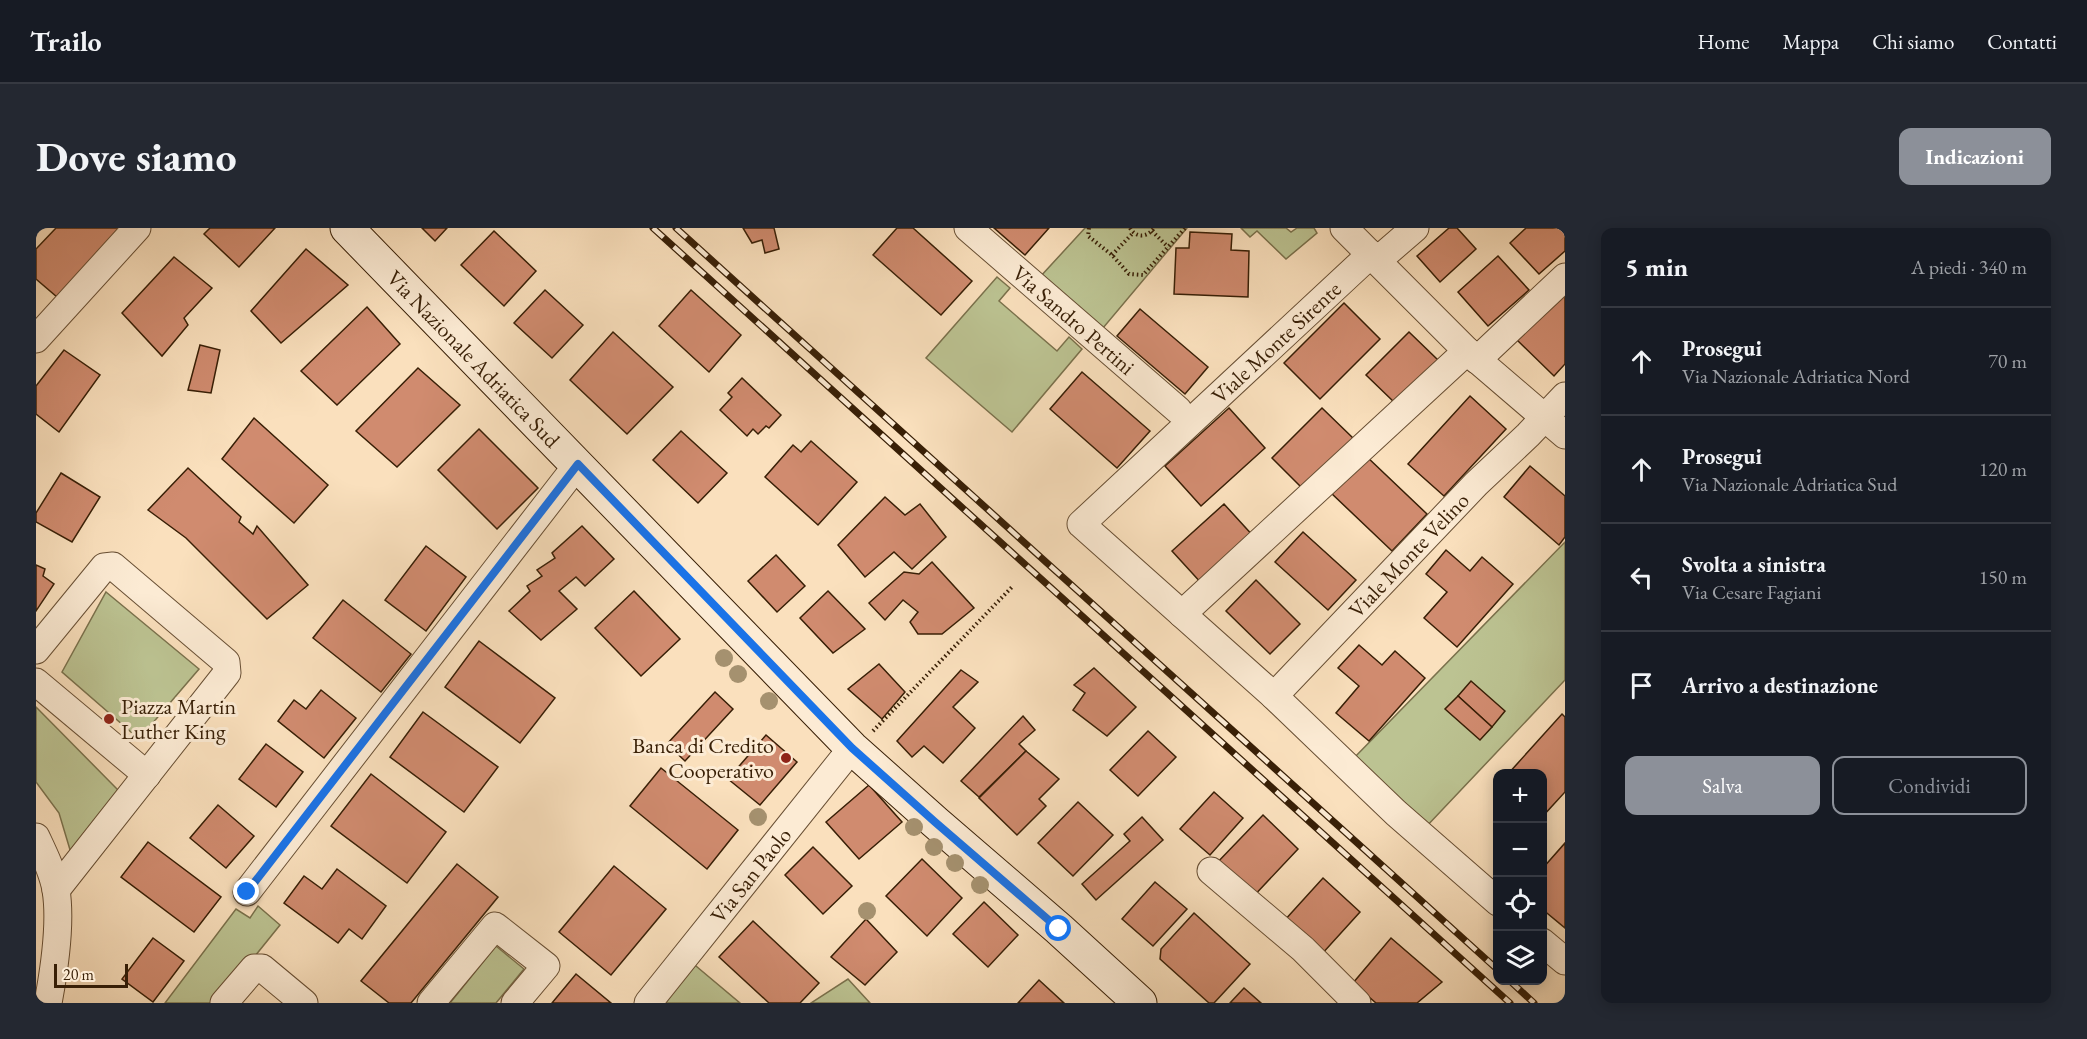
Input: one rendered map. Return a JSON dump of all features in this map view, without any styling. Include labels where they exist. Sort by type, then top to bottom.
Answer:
[{"type":"main road","name":"Via Nazionale Adriatica Sud","points":[[347,228],[852,748],[1140,1003]]},
{"type":"street","points":[[36,339],[137,228]]},
{"type":"street","name":"Via Sandro Pertini","points":[[968,228],[1178,410]]},
{"type":"street","points":[[1344,228],[1472,356],[1565,435]]},
{"type":"street","name":"Viale Monte Sirente","points":[[1182,614],[1081,524],[1375,257],[1414,228]]},
{"type":"street","points":[[1493,898],[1396,813],[1274,696],[1182,614],[1472,356],[1565,277]]},
{"type":"street","points":[[1545,417],[1565,396]]},
{"type":"street","name":"Viale Monte Velino","points":[[1274,696],[1451,510],[1545,417]]},
{"type":"street","points":[[247,892],[578,464]]},
{"type":"street","points":[[36,650],[104,567],[113,566],[226,662],[227,673],[56,890]]},
{"type":"street","points":[[36,682],[147,775]]},
{"type":"street","name":"Via San Paolo","points":[[648,1003],[852,748]]},
{"type":"street","points":[[36,837],[47,860],[56,890],[54,962],[48,1003]]},
{"type":"street","points":[[1211,871],[1303,949],[1357,1003]]},
{"type":"street","points":[[431,1003],[495,927],[546,966],[515,1003]]},
{"type":"street","points":[[1547,946],[1565,960]]},
{"type":"street","points":[[224,1003],[254,968],[262,968],[304,1003]]},
{"type":"path","points":[[1089,228],[1088,236],[1112,255],[1129,274],[1143,275],[1185,228]]},
{"type":"path","points":[[1130,228],[1133,233],[1145,236],[1153,230],[1168,247]]},
{"type":"path","points":[[1112,255],[1133,233]]},
{"type":"path","points":[[852,748],[890,716],[914,688],[1012,587]]},
{"type":"green space","points":[[1085,228],[1187,228],[1103,328],[1040,277]]},
{"type":"green space","points":[[1241,228],[1286,228],[1291,232],[1297,228],[1314,228],[1317,233],[1286,259],[1257,231],[1250,237]]},
{"type":"green space","points":[[997,277],[1010,288],[999,301],[1057,351],[1069,337],[1082,349],[1012,432],[926,358]]},
{"type":"green space","points":[[1565,542],[1565,680],[1425,828],[1352,760]]},
{"type":"green space","points":[[106,592],[199,669],[139,739],[62,672]]},
{"type":"green space","points":[[36,707],[118,790],[71,853],[59,813],[36,782]]},
{"type":"green space","points":[[258,906],[280,925],[217,1003],[165,1003],[236,909],[250,918]]},
{"type":"green space","points":[[496,946],[524,969],[496,1003],[450,1003]]},
{"type":"green space","points":[[690,961],[740,1003],[654,1003]]},
{"type":"green space","points":[[848,979],[870,1003],[811,1003]]},
{"type":"building","points":[[56,228],[121,228],[57,297],[36,279],[36,249]]},
{"type":"building","points":[[210,228],[275,228],[239,267],[204,234]]},
{"type":"building","points":[[422,228],[447,228],[435,241]]},
{"type":"building","points":[[743,228],[774,228],[779,249],[765,253],[762,240],[752,243]]},
{"type":"building","points":[[897,228],[913,228],[972,281],[941,315],[873,255]]},
{"type":"building","points":[[994,228],[1049,228],[1025,255]]},
{"type":"building","points":[[1449,228],[1457,228],[1476,249],[1440,282],[1417,256]]},
{"type":"building","points":[[1526,228],[1565,228],[1565,251],[1539,274],[1510,243]]},
{"type":"building","points":[[494,231],[536,271],[504,306],[461,265]]},
{"type":"building","points":[[1190,232],[1232,234],[1231,250],[1249,251],[1248,297],[1174,294],[1176,248],[1189,248]]},
{"type":"building","points":[[306,249],[348,285],[281,343],[251,311]]},
{"type":"building","points":[[1498,256],[1529,290],[1488,326],[1458,292]]},
{"type":"building","points":[[174,257],[212,288],[184,318],[188,325],[162,356],[122,313]]},
{"type":"building","points":[[545,290],[583,325],[552,358],[514,323]]},
{"type":"building","points":[[691,290],[741,335],[709,372],[659,326]]},
{"type":"building","points":[[1565,290],[1565,364],[1554,376],[1517,340]]},
{"type":"building","points":[[1344,303],[1380,339],[1320,399],[1284,363]]},
{"type":"building","points":[[367,307],[400,344],[337,405],[301,371]]},
{"type":"building","points":[[1140,309],[1208,367],[1185,394],[1117,336]]},
{"type":"building","points":[[613,332],[673,387],[627,434],[570,380]]},
{"type":"building","points":[[1409,332],[1438,360],[1395,403],[1366,375]]},
{"type":"building","points":[[200,345],[220,350],[211,393],[188,390]]},
{"type":"building","points":[[64,350],[100,375],[59,432],[36,414],[36,386]]},
{"type":"building","points":[[418,368],[460,405],[397,467],[356,431]]},
{"type":"building","points":[[1082,372],[1150,431],[1117,468],[1050,409]]},
{"type":"building","points":[[742,378],[781,415],[769,428],[766,426],[758,434],[753,429],[747,436],[720,410],[732,397],[728,393]]},
{"type":"building","points":[[1470,396],[1506,429],[1444,496],[1408,464]]},
{"type":"building","points":[[1229,408],[1265,448],[1201,506],[1165,466]]},
{"type":"building","points":[[1322,408],[1354,439],[1304,490],[1272,458]]},
{"type":"building","points":[[254,418],[328,485],[294,523],[222,459]]},
{"type":"building","points":[[479,429],[538,488],[497,529],[438,470]]},
{"type":"building","points":[[681,431],[727,473],[698,503],[653,460]]},
{"type":"building","points":[[811,441],[857,482],[818,525],[765,477],[793,445],[801,452]]},
{"type":"building","points":[[1365,455],[1427,514],[1392,551],[1330,492]]},
{"type":"building","points":[[1530,466],[1565,496],[1565,537],[1559,545],[1504,497]]},
{"type":"building","points":[[188,468],[241,517],[239,522],[253,534],[257,526],[308,585],[267,619],[186,538],[148,510]]},
{"type":"building","points":[[61,473],[100,497],[72,542],[36,522],[36,513]]},
{"type":"building","points":[[885,497],[905,515],[920,504],[946,537],[912,569],[894,552],[865,577],[838,545]]},
{"type":"building","points":[[1224,504],[1255,538],[1203,585],[1172,551]]},
{"type":"building","points":[[582,526],[614,559],[585,586],[576,577],[559,591],[577,609],[541,640],[509,611],[530,591],[527,586],[542,576],[537,570],[555,558],[552,553]]},
{"type":"building","points":[[1303,532],[1356,580],[1328,610],[1275,562]]},
{"type":"building","points":[[426,546],[466,577],[426,631],[385,600]]},
{"type":"building","points":[[1446,550],[1470,571],[1482,557],[1513,584],[1457,647],[1424,618],[1447,592],[1426,574]]},
{"type":"building","points":[[776,555],[805,586],[777,612],[748,581]]},
{"type":"building","points":[[932,562],[974,608],[942,634],[918,634],[910,622],[918,612],[903,600],[885,620],[869,603],[904,572],[919,574]]},
{"type":"building","points":[[36,565],[45,569],[43,576],[54,584],[36,611]]},
{"type":"building","points":[[1256,580],[1300,624],[1270,654],[1226,611]]},
{"type":"building","points":[[634,591],[680,639],[641,676],[595,628]]},
{"type":"building","points":[[828,591],[865,629],[833,653],[800,618]]},
{"type":"building","points":[[343,600],[411,654],[381,692],[313,638]]},
{"type":"building","points":[[479,641],[555,698],[520,743],[445,687]]},
{"type":"building","points":[[1359,645],[1382,665],[1395,651],[1425,678],[1369,741],[1336,713],[1359,686],[1338,668]]},
{"type":"building","points":[[879,664],[905,692],[882,719],[848,689]]},
{"type":"building","points":[[1094,668],[1136,707],[1107,736],[1073,710],[1085,693],[1074,685]]},
{"type":"building","points":[[961,670],[978,682],[953,707],[975,728],[943,763],[924,746],[912,757],[897,741]]},
{"type":"building","points":[[1471,681],[1505,711],[1492,727],[1458,696]]},
{"type":"building","points":[[321,690],[356,718],[324,758],[278,721],[294,700],[306,709]]},
{"type":"building","points":[[715,692],[733,709],[685,761],[667,744]]},
{"type":"building","points":[[1458,696],[1492,727],[1480,740],[1445,709]]},
{"type":"building","points":[[423,712],[498,767],[464,812],[390,757]]},
{"type":"building","points":[[1562,714],[1565,717],[1565,792],[1547,812],[1547,769],[1512,769]]},
{"type":"building","points":[[1023,716],[1035,730],[1019,744],[1026,751],[979,797],[961,781]]},
{"type":"building","points":[[1148,731],[1176,757],[1138,796],[1110,770]]},
{"type":"building","points":[[766,735],[797,762],[760,805],[728,779]]},
{"type":"building","points":[[266,744],[303,772],[276,807],[239,779]]},
{"type":"building","points":[[1026,751],[1059,779],[1039,799],[1046,806],[1017,835],[979,798]]},
{"type":"building","points":[[661,768],[738,830],[707,869],[630,806]]},
{"type":"building","points":[[371,774],[446,832],[407,883],[331,826]]},
{"type":"building","points":[[869,785],[902,822],[859,859],[826,822]]},
{"type":"building","points":[[1214,792],[1243,818],[1210,855],[1180,829]]},
{"type":"building","points":[[1078,802],[1113,835],[1073,876],[1038,843]]},
{"type":"building","points":[[218,805],[254,836],[226,868],[190,838]]},
{"type":"building","points":[[1263,815],[1298,849],[1250,900],[1214,866]]},
{"type":"building","points":[[1142,817],[1163,840],[1096,900],[1082,884],[1130,841],[1124,834]]},
{"type":"building","points":[[148,842],[221,897],[194,932],[121,877]]},
{"type":"building","points":[[1565,843],[1565,928],[1547,913],[1547,863]]},
{"type":"building","points":[[813,847],[852,886],[823,914],[785,875]]},
{"type":"building","points":[[922,859],[962,898],[927,936],[886,896]]},
{"type":"building","points":[[457,864],[498,897],[411,1003],[389,1003],[361,981]]},
{"type":"building","points":[[614,866],[666,909],[611,975],[559,932]]},
{"type":"building","points":[[337,869],[386,906],[362,939],[349,929],[338,943],[284,903],[304,876],[322,889]]},
{"type":"building","points":[[1323,878],[1360,912],[1321,955],[1284,921]]},
{"type":"building","points":[[1155,882],[1187,909],[1153,946],[1122,919]]},
{"type":"building","points":[[984,902],[1018,935],[988,967],[953,934]]},
{"type":"building","points":[[1194,913],[1250,964],[1214,1003],[1209,1003],[1160,959],[1161,949]]},
{"type":"building","points":[[866,919],[897,952],[865,985],[831,957]]},
{"type":"building","points":[[753,921],[819,983],[800,1003],[769,1003],[719,957]]},
{"type":"building","points":[[153,938],[184,961],[153,1002],[122,979]]},
{"type":"building","points":[[1391,938],[1442,982],[1417,1003],[1376,1003],[1353,983]]},
{"type":"building","points":[[576,974],[611,1003],[552,1003]]},
{"type":"building","points":[[1039,980],[1064,1003],[1018,1003]]},
{"type":"building","points":[[1244,988],[1261,1003],[1230,1003]]},
{"type":"railway","points":[[653,228],[1510,1003]]},
{"type":"railway","points":[[676,228],[1493,965]]},
{"type":"railway","points":[[1514,985],[1534,1003]]},
{"type":"place","name":"Piazza Martin Luther King","points":[[109,719]]},
{"type":"place","name":"Banca di Credito Cooperativo","points":[[786,758]]},
{"type":"route","points":[[247,892],[578,464],[852,748],[1059,929]]}]
